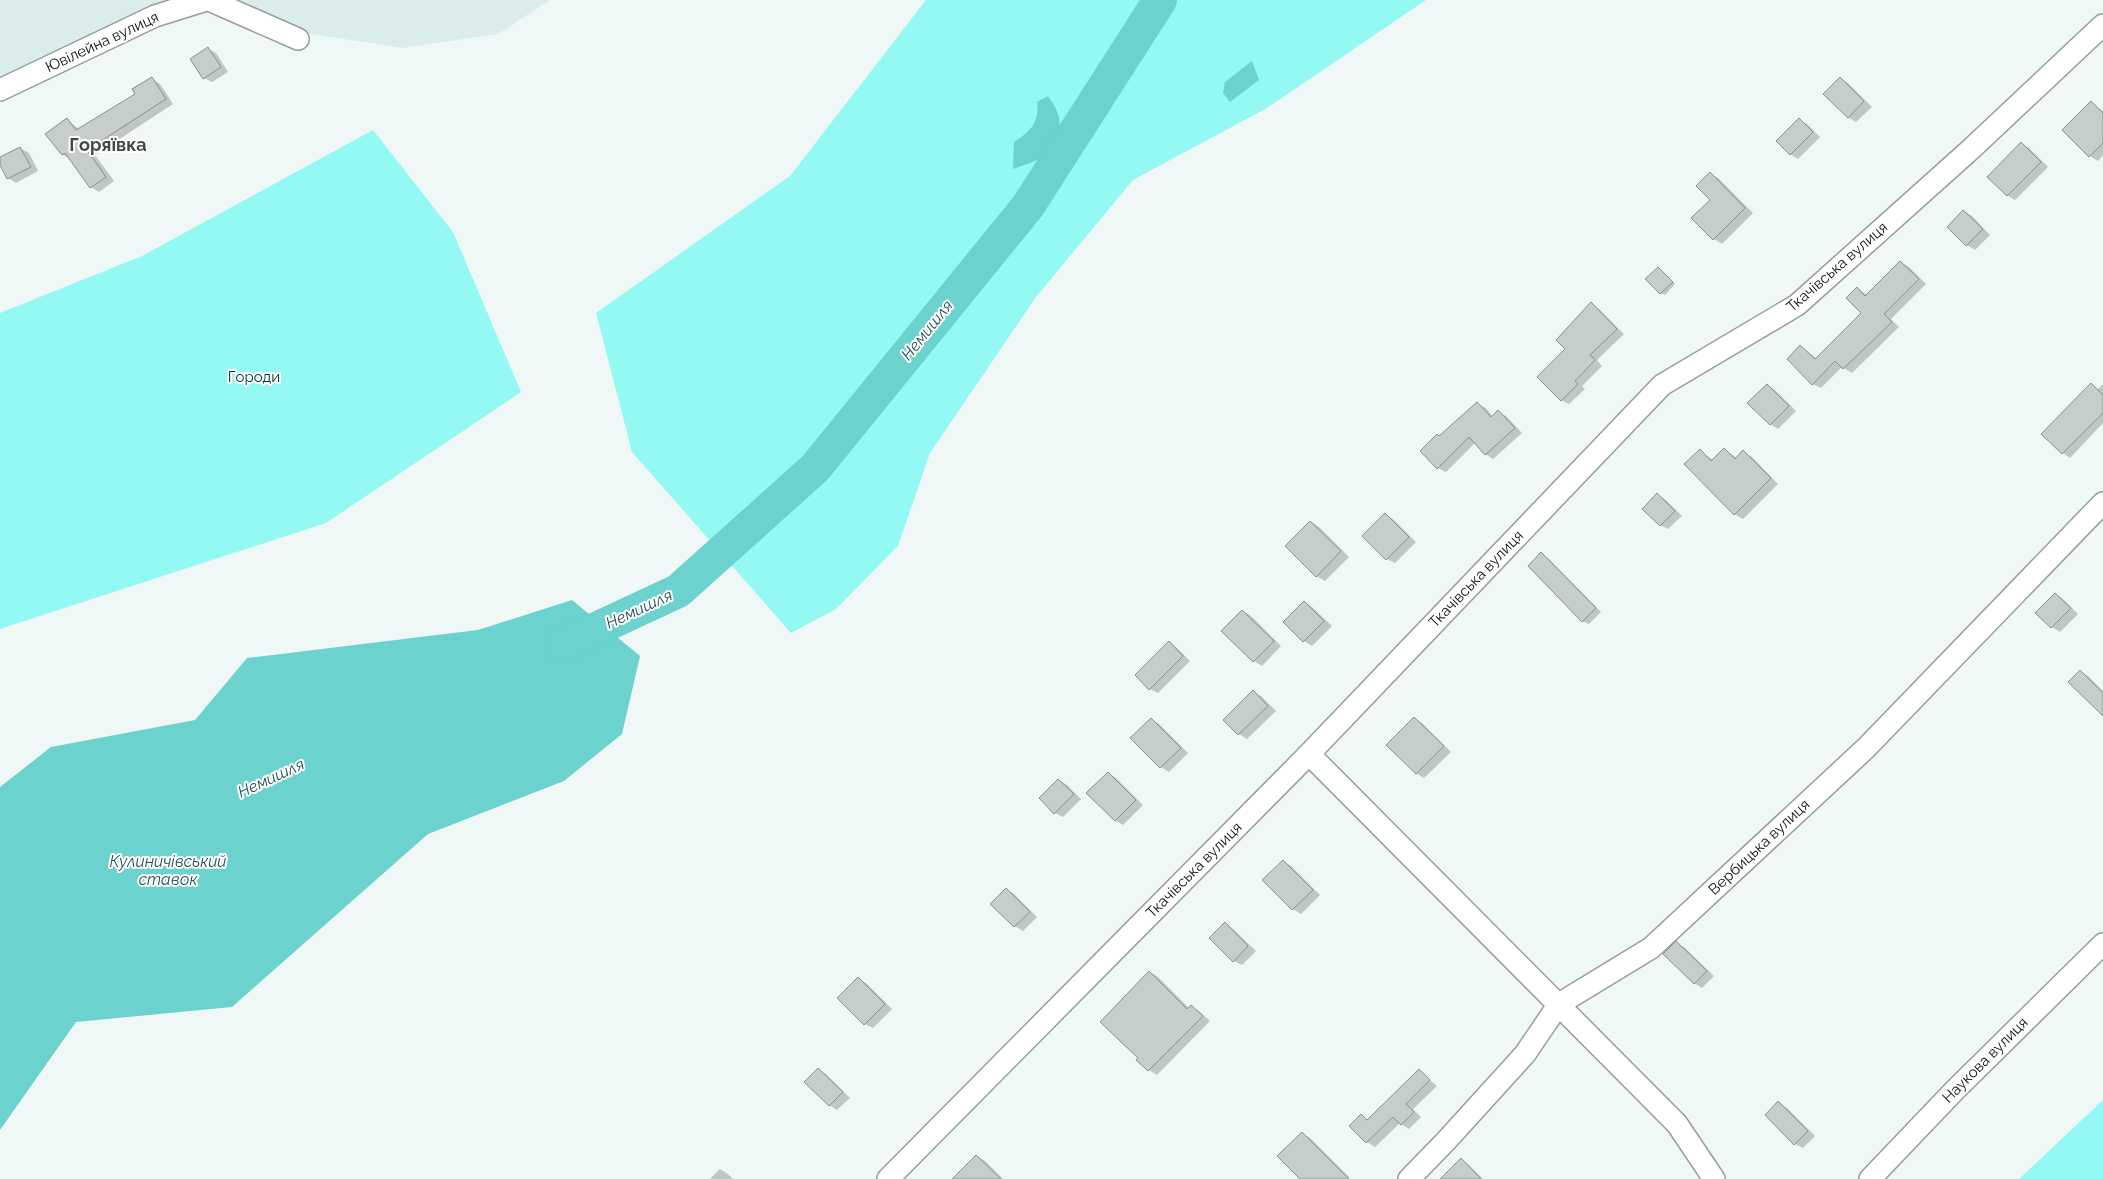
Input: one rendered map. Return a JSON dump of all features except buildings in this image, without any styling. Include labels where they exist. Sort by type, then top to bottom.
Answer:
[{"type":"street","name":"Ювілейна вулиця","points":[[0,90],[155,16],[207,0],[298,39]]},
{"type":"street","name":"Ткачівська вулиця","points":[[888,1179],[1309,754],[1662,385],[1797,305],[1970,150],[2103,26]]},
{"type":"street","name":"Вербицька вулиця","points":[[1409,1179],[1446,1141],[1524,1054],[1559,1004],[1651,948],[1866,748],[2103,504]]},
{"type":"street","points":[[1309,754],[1677,1124],[1714,1179]]},
{"type":"street","name":"Наукова вулиця","points":[[1870,1179],[1955,1090],[2103,944]]},
{"type":"shaded area","points":[[0,0],[190,0],[0,86]]},
{"type":"shaded area","points":[[221,0],[550,0],[498,34],[403,48],[298,32]]},
{"type":"green space","points":[[926,0],[1426,0],[1267,108],[1133,180],[1036,297],[930,453],[898,546],[836,609],[791,633],[632,452],[596,313],[790,176]]},
{"type":"green space","name":"Городи","points":[[373,130],[453,232],[521,392],[326,523],[0,629],[0,313],[142,256]]},
{"type":"green space","points":[[2103,1100],[2103,1179],[2019,1179]]},
{"type":"water","points":[[1252,61],[1259,80],[1230,102],[1223,93],[1225,82]]},
{"type":"water","points":[[1048,96],[1057,112],[1060,125],[1051,155],[1013,169],[1014,142],[1033,126],[1038,109],[1037,102]]},
{"type":"water","name":"Кулиничівський ставок","points":[[572,600],[640,656],[622,734],[564,781],[428,834],[232,1007],[76,1022],[0,1130],[0,787],[51,747],[195,720],[247,658],[478,630]]},
{"type":"waterway","name":"Немишля","points":[[562,645],[678,591],[815,468],[1028,206],[1160,0]]},
{"type":"district","name":"Горяївка","points":[[108,144]]}]
